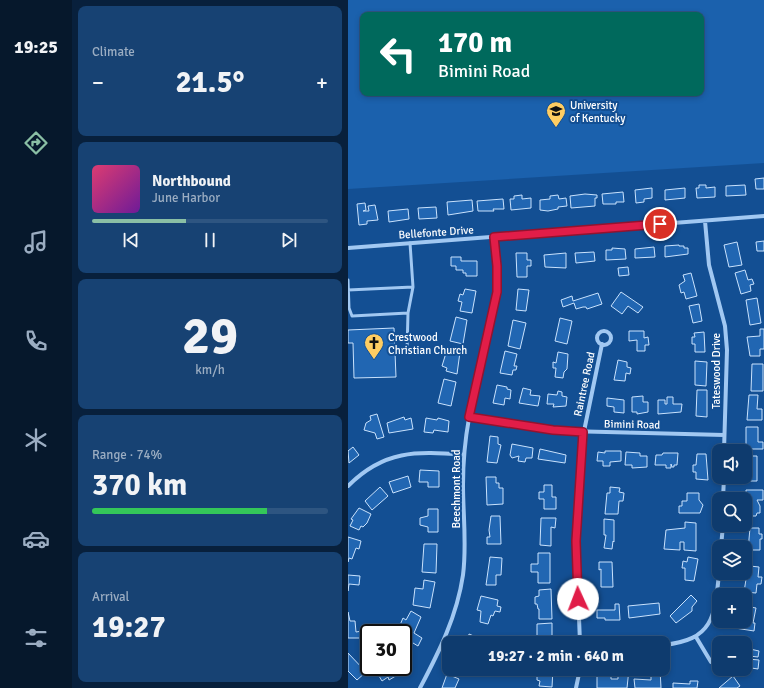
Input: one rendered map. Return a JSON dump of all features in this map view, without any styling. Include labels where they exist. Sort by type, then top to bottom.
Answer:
[{"type":"street","name":"Bellefonte Drive","points":[[348,248],[764,216]]},
{"type":"street","name":"Tateswood Drive","points":[[705,221],[709,265],[725,326],[727,350],[724,444]]},
{"type":"street","name":"Beechmont Road","points":[[420,688],[449,629],[458,600],[463,576],[465,539],[464,455],[469,417],[497,292],[497,266],[494,237]]},
{"type":"street","name":"Raintree Road","points":[[580,636],[576,541],[583,432],[602,344]]},
{"type":"street","name":"Bimini Road","points":[[469,417],[553,430],[724,435]]},
{"type":"street","points":[[348,486],[370,467],[393,456],[420,452],[464,455]]},
{"type":"street","points":[[670,644],[684,642],[696,637],[704,629],[712,617],[718,580]]},
{"type":"street","points":[[696,637],[711,662]]},
{"type":"street","points":[[576,688],[579,676]]},
{"type":"lane","points":[[407,351],[408,313],[413,287],[410,243]]},
{"type":"lane","points":[[348,280],[349,308],[352,316]]},
{"type":"lane","points":[[348,290],[413,287]]},
{"type":"lane","points":[[348,318],[352,316],[408,313]]},
{"type":"shaded area","name":"University of Kentucky","points":[[348,0],[764,0],[764,163],[348,189]]},
{"type":"building","points":[[764,178],[764,189],[756,189],[755,179]]},
{"type":"building","points":[[699,185],[706,185],[706,188],[715,187],[715,197],[697,198],[696,188],[699,188]]},
{"type":"building","points":[[745,185],[746,195],[726,196],[726,186]]},
{"type":"building","points":[[652,188],[652,198],[644,199],[644,202],[636,203],[635,190]]},
{"type":"building","points":[[685,188],[685,198],[665,200],[665,190]]},
{"type":"building","points":[[623,192],[624,202],[616,202],[616,204],[603,204],[602,194]]},
{"type":"building","points":[[585,194],[597,195],[597,198],[595,198],[595,206],[571,208],[570,196]]},
{"type":"building","points":[[522,195],[522,199],[531,198],[531,208],[511,210],[510,199],[514,199],[514,196]]},
{"type":"building","points":[[558,195],[559,199],[566,198],[567,206],[558,207],[558,209],[548,211],[540,210],[540,200],[550,199],[550,196]]},
{"type":"building","points":[[503,199],[504,209],[493,209],[494,211],[478,211],[477,201]]},
{"type":"building","points":[[472,200],[473,211],[448,215],[447,202]]},
{"type":"building","points":[[365,203],[366,210],[363,211],[369,211],[368,206],[375,205],[378,220],[367,221],[367,224],[359,225],[357,204]]},
{"type":"building","points":[[436,207],[437,218],[419,219],[418,208]]},
{"type":"building","points":[[408,209],[409,219],[389,222],[388,211]]},
{"type":"building","points":[[764,241],[764,251],[757,251],[756,242]]},
{"type":"building","points":[[737,242],[742,265],[729,267],[724,245]]},
{"type":"building","points":[[665,246],[684,246],[684,248],[688,248],[688,254],[665,257]]},
{"type":"building","points":[[654,247],[655,257],[635,258],[635,249]]},
{"type":"building","points":[[612,248],[625,249],[626,259],[606,260],[606,250],[612,250]]},
{"type":"building","points":[[594,252],[595,261],[576,263],[575,253]]},
{"type":"building","points":[[516,253],[527,253],[527,260],[531,260],[531,266],[527,266],[527,277],[517,277]]},
{"type":"building","points":[[566,253],[566,268],[545,267],[544,255]]},
{"type":"building","points":[[451,257],[461,257],[461,261],[477,261],[477,276],[466,276],[466,273],[463,273],[463,270],[456,270],[456,266],[451,266]]},
{"type":"building","points":[[628,267],[629,275],[619,276],[618,268]]},
{"type":"building","points":[[745,270],[748,280],[752,279],[754,284],[750,285],[751,291],[741,294],[735,273]]},
{"type":"building","points":[[691,273],[697,296],[686,299],[684,292],[681,293],[679,285],[685,281],[683,275]]},
{"type":"building","points":[[465,289],[476,291],[472,313],[460,311],[462,302],[458,301],[460,294],[463,295]]},
{"type":"building","points":[[518,289],[529,290],[526,311],[516,310]]},
{"type":"building","points":[[621,292],[643,307],[638,313],[628,306],[622,314],[611,306]]},
{"type":"building","points":[[598,293],[602,304],[587,309],[586,307],[583,307],[576,309],[574,303],[563,307],[561,300],[572,296],[573,301]]},
{"type":"building","points":[[757,298],[761,323],[750,325],[746,300]]},
{"type":"building","points":[[699,304],[702,321],[693,323],[689,306]]},
{"type":"building","points":[[456,317],[467,320],[463,344],[450,341]]},
{"type":"building","points":[[560,318],[572,321],[567,344],[555,341]]},
{"type":"building","points":[[513,320],[526,323],[520,349],[508,346]]},
{"type":"building","name":"Crestwood Christian Church","points":[[394,328],[396,377],[354,378],[353,343],[348,343],[348,330]]},
{"type":"building","points":[[760,329],[764,329],[764,349],[760,349],[760,356],[750,356],[747,337],[760,336]]},
{"type":"building","points":[[629,331],[644,331],[644,338],[648,337],[649,345],[645,345],[645,351],[637,351],[637,340],[629,341]]},
{"type":"building","points":[[704,332],[705,352],[695,352],[695,344],[692,344],[692,337],[695,337],[694,333]]},
{"type":"building","points":[[452,350],[460,352],[457,374],[446,371],[447,368],[442,366],[446,353],[451,354]]},
{"type":"building","points":[[505,351],[517,354],[514,366],[517,366],[516,370],[513,370],[512,375],[500,373]]},
{"type":"building","points":[[558,352],[568,354],[567,369],[564,372],[563,378],[555,377],[556,368],[553,368],[553,362],[556,363]]},
{"type":"building","points":[[618,360],[627,362],[627,367],[631,368],[630,374],[626,373],[625,381],[614,380]]},
{"type":"building","points":[[695,361],[707,362],[706,386],[695,385]]},
{"type":"building","points":[[752,364],[763,364],[763,391],[751,391]]},
{"type":"building","points":[[444,379],[456,382],[451,406],[438,403]]},
{"type":"building","points":[[497,385],[507,387],[507,389],[511,390],[510,399],[505,398],[504,405],[493,403]]},
{"type":"building","points":[[523,388],[531,390],[530,395],[540,396],[538,406],[519,403]]},
{"type":"building","points":[[697,390],[707,390],[707,417],[696,416]]},
{"type":"building","points":[[558,391],[562,392],[562,396],[567,397],[566,406],[553,407],[554,404],[547,404],[548,394],[557,395]]},
{"type":"building","points":[[749,395],[758,395],[757,409],[762,409],[762,420],[747,420]]},
{"type":"building","points":[[643,396],[643,402],[648,402],[648,412],[637,414],[637,412],[632,412],[632,397]]},
{"type":"building","points":[[667,397],[673,397],[673,404],[682,404],[681,412],[658,414],[658,400],[665,400],[665,404],[667,404]]},
{"type":"building","points":[[607,398],[624,400],[624,413],[614,412],[614,407],[607,406]]},
{"type":"building","points":[[377,414],[384,437],[377,439],[375,433],[364,430],[366,423],[371,420],[370,416]]},
{"type":"building","points":[[404,417],[405,420],[411,418],[413,429],[389,433],[387,423]]},
{"type":"building","points":[[426,418],[437,420],[438,418],[449,421],[448,432],[434,430],[433,433],[424,432]]},
{"type":"building","points":[[746,427],[758,427],[758,442],[763,442],[763,449],[752,449],[752,444],[746,444]]},
{"type":"building","points":[[490,436],[498,437],[498,444],[501,445],[497,463],[487,462]]},
{"type":"building","points":[[512,444],[533,448],[532,458],[526,458],[525,462],[518,461],[519,456],[512,458],[510,455]]},
{"type":"building","points":[[353,447],[359,455],[349,463],[348,451]]},
{"type":"building","points":[[540,449],[566,455],[565,463],[538,459]]},
{"type":"building","points":[[605,451],[621,451],[621,461],[610,462],[610,466],[603,466],[603,461],[597,461],[598,452],[605,453]]},
{"type":"building","points":[[626,452],[640,453],[640,456],[647,456],[647,467],[632,468],[632,465],[625,465]]},
{"type":"building","points":[[663,453],[678,453],[677,465],[672,467],[671,464],[671,468],[666,468],[666,465],[655,465],[656,455],[662,455]]},
{"type":"building","points":[[697,454],[706,454],[708,480],[696,479],[696,472],[693,472],[693,465],[696,465]]},
{"type":"building","points":[[752,456],[757,456],[757,481],[752,481]]},
{"type":"building","points":[[420,470],[439,471],[439,487],[428,487],[428,482],[419,482]]},
{"type":"building","points":[[408,476],[411,487],[393,493],[389,482]]},
{"type":"building","points":[[486,477],[496,477],[496,483],[499,483],[499,488],[503,488],[503,504],[487,505]]},
{"type":"building","points":[[544,485],[552,485],[552,497],[556,497],[556,509],[544,509],[544,499],[539,499],[539,492],[544,492]]},
{"type":"building","points":[[380,487],[388,496],[372,510],[365,501]]},
{"type":"building","points":[[610,487],[620,488],[619,492],[624,493],[623,501],[619,501],[618,514],[605,514],[607,493],[610,493]]},
{"type":"building","points":[[746,490],[763,490],[763,500],[757,500],[760,506],[760,513],[757,513],[756,516],[752,516],[752,492],[746,492]]},
{"type":"building","points":[[687,493],[699,493],[699,500],[703,505],[700,513],[679,513],[679,506],[682,506],[682,501],[687,501]]},
{"type":"building","points":[[359,508],[371,514],[367,523],[363,527],[361,526],[359,530],[350,526],[353,520],[351,519]]},
{"type":"building","points":[[428,509],[438,509],[438,532],[428,532],[428,527],[420,525],[420,518],[428,516]]},
{"type":"building","points":[[491,516],[500,516],[501,544],[487,544],[487,537],[490,537],[489,530]]},
{"type":"building","points":[[541,518],[556,518],[555,528],[551,527],[551,546],[540,545]]},
{"type":"building","points":[[604,519],[614,520],[614,542],[613,541],[612,549],[604,548],[606,535],[604,535]]},
{"type":"building","points":[[685,522],[696,523],[696,551],[684,550],[684,542],[680,542],[680,550],[664,549],[666,530],[685,528]]},
{"type":"building","points":[[752,528],[759,528],[759,534],[762,534],[762,539],[760,539],[760,550],[752,550],[752,540],[749,540],[750,532],[752,532]]},
{"type":"building","points":[[348,537],[361,541],[359,549],[356,548],[352,559],[349,558],[348,562]]},
{"type":"building","points":[[424,544],[437,544],[436,573],[422,572]]},
{"type":"building","points":[[538,553],[550,553],[550,583],[538,583],[538,572],[531,572],[531,564],[538,564]]},
{"type":"building","points":[[490,557],[502,558],[501,575],[496,575],[496,585],[486,585]]},
{"type":"building","points":[[688,557],[698,559],[694,581],[685,580],[685,568],[682,568],[683,561],[687,562]]},
{"type":"building","points":[[599,562],[612,562],[613,587],[601,587],[601,569],[599,570]]},
{"type":"building","points":[[752,566],[759,567],[758,577],[762,577],[761,584],[757,584],[756,593],[752,593],[752,588],[745,588],[746,580],[752,580]]},
{"type":"building","points":[[348,575],[360,576],[359,585],[349,584],[348,591]]},
{"type":"building","points":[[424,580],[435,582],[430,608],[413,605],[415,588],[423,589]]},
{"type":"building","points":[[551,589],[552,619],[539,619],[539,609],[537,604],[535,604],[535,597],[539,596],[539,590]]},
{"type":"building","points":[[691,595],[697,601],[692,607],[692,611],[676,623],[670,616]]},
{"type":"building","points":[[481,596],[498,600],[497,606],[501,607],[500,612],[495,611],[493,616],[491,615],[488,624],[480,622],[481,611],[477,610]]},
{"type":"building","points":[[659,603],[660,614],[629,618],[628,606]]},
{"type":"building","points":[[615,604],[619,604],[620,620],[605,620],[605,618],[597,618],[597,610],[615,610]]},
{"type":"building","points":[[752,607],[756,608],[753,623],[755,623],[754,631],[735,628],[752,628]]},
{"type":"building","points":[[411,611],[421,617],[414,633],[422,638],[418,646],[412,642],[412,624],[400,624],[403,618],[406,620]]},
{"type":"building","points":[[348,612],[350,621],[355,621],[356,632],[360,631],[360,638],[348,638]]},
{"type":"building","points":[[552,623],[552,636],[537,636],[537,624]]},
{"type":"building","points":[[752,649],[759,651],[758,657],[752,656]]},
{"type":"building","points":[[348,653],[360,666],[360,676],[362,676],[357,680],[348,671]]},
{"type":"building","points":[[752,659],[759,660],[758,669],[752,668]]},
{"type":"building","points":[[379,676],[396,676],[389,680],[388,677],[382,681]]},
{"type":"building","points":[[446,676],[452,676],[459,679],[455,688],[442,688]]},
{"type":"building","points":[[537,676],[553,676],[552,687],[539,686],[540,681],[537,680]]},
{"type":"building","points":[[597,676],[611,676],[611,679],[618,679],[618,676],[628,676],[627,688],[597,688]]},
{"type":"building","points":[[651,676],[660,676],[661,688],[635,688],[634,679],[651,680]]},
{"type":"building","points":[[733,676],[740,686],[737,688],[719,688]]},
{"type":"building","points":[[690,681],[698,681],[697,688],[673,688],[673,683],[690,684]]},
{"type":"place","name":"University of Kentucky","points":[[556,128]]},
{"type":"place","name":"Crestwood Christian Church","points":[[374,360]]},
{"type":"route","points":[[578,599],[576,541],[583,432],[553,430],[469,417],[474,389],[497,292],[497,266],[494,237],[660,224]]}]
